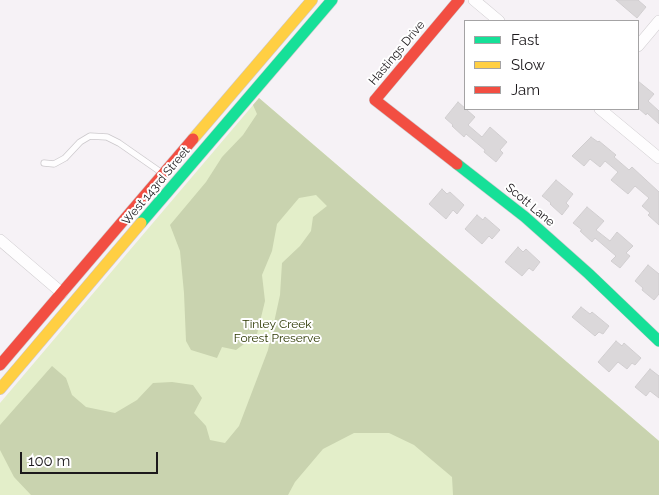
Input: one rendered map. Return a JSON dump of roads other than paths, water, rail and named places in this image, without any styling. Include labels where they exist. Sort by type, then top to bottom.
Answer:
[{"type":"main road","name":"West 143rd Street","points":[[0,365],[312,0]]},
{"type":"main road","name":"West 143rd Street","points":[[0,389],[332,0]]},
{"type":"main road","name":"Hastings Drive","points":[[375,100],[459,0]]},
{"type":"main road","name":"Scott Lane","points":[[375,100],[525,217],[589,274],[659,341]]},
{"type":"street","points":[[474,0],[498,20]]},
{"type":"street","points":[[639,45],[659,21]]},
{"type":"street","points":[[601,110],[659,158]]},
{"type":"street","points":[[0,240],[62,292]]},
{"type":"lane","points":[[44,163],[54,164],[65,158],[80,142],[90,136],[119,142],[163,174]]},
{"type":"park label","name":"Tinley Creek Forest Preserve","points":[[277,331]]}]
